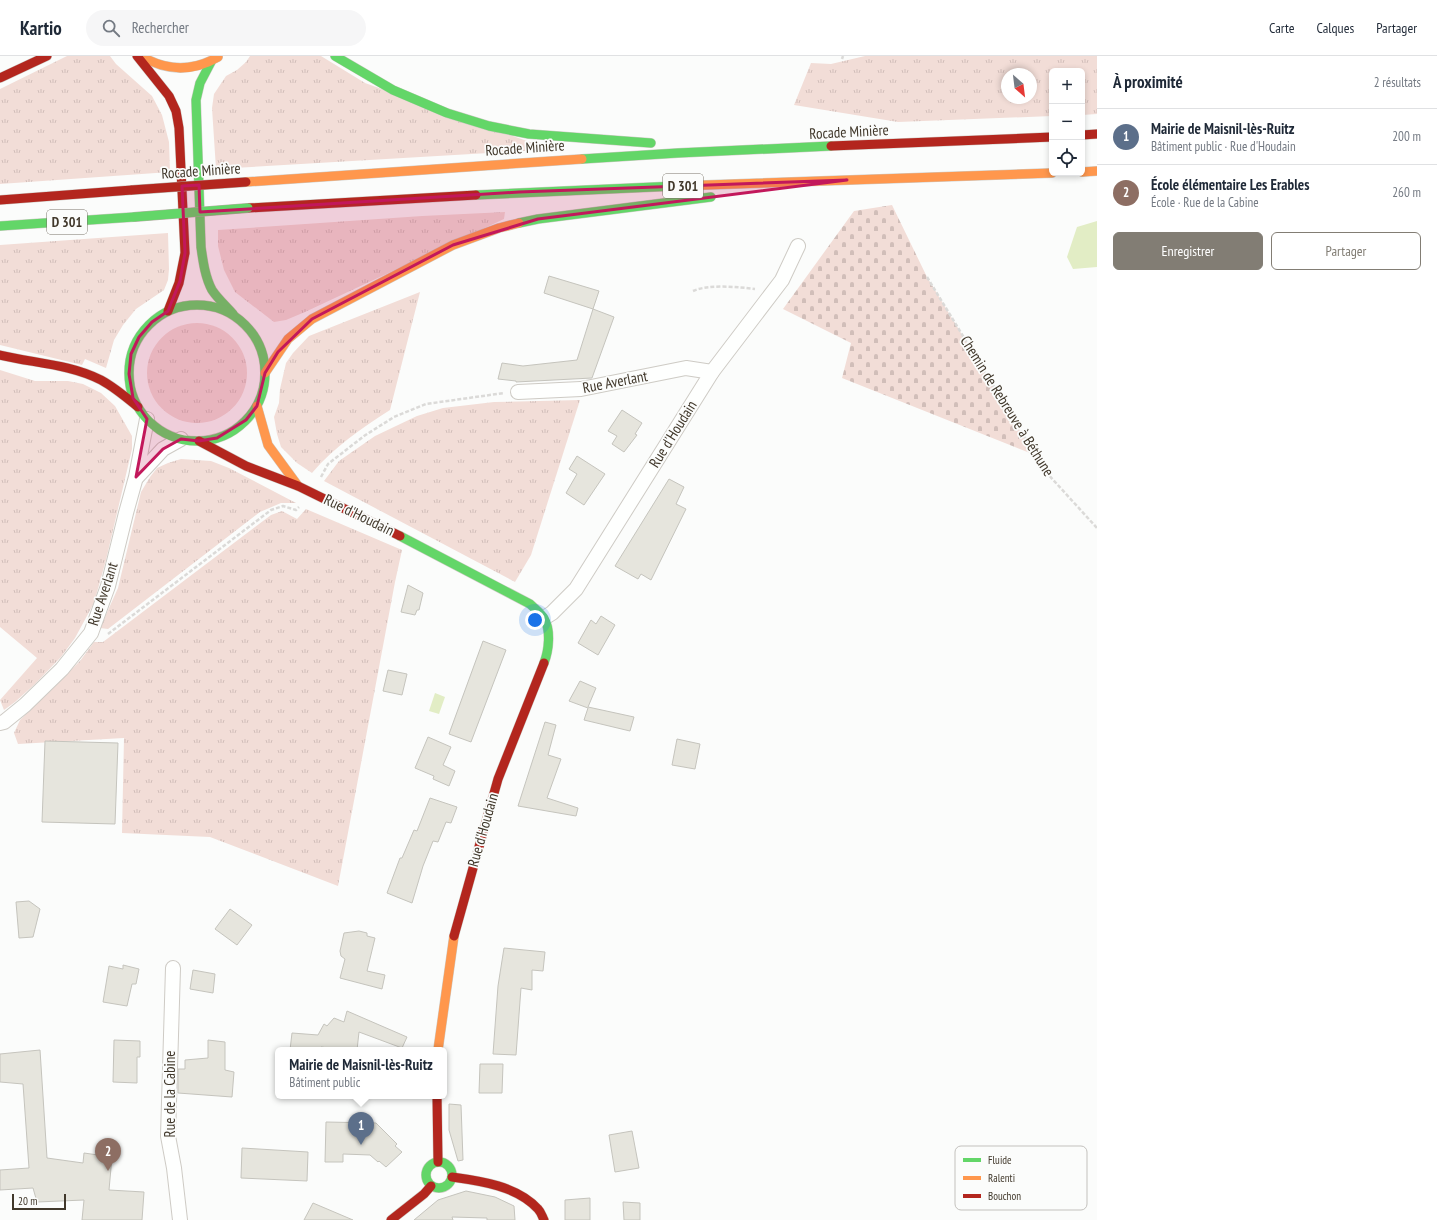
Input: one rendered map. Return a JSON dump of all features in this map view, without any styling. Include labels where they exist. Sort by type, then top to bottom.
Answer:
[{"type":"main road","points":[[0,78],[47,56]]},
{"type":"main road","points":[[138,56],[169,96],[176,112],[179,128],[185,253],[183,268],[168,311]]},
{"type":"main road","points":[[141,56],[150,62],[170,68],[191,68],[211,62],[219,56]]},
{"type":"main road","points":[[334,56],[393,90],[447,113],[488,126],[529,134],[756,150]]},
{"type":"main road","points":[[211,62],[200,83],[196,100],[201,247],[203,261],[208,279],[215,294],[239,319],[253,334],[262,352],[265,373],[263,390],[257,406],[246,420],[233,431],[217,438],[199,441],[180,439],[162,432],[147,419],[133,398],[129,374],[131,354],[139,337],[152,322],[168,311],[186,306],[203,305],[221,309],[239,319]]},
{"type":"main road","points":[[1085,135],[1097,134]]},
{"type":"main road","name":"Rocade Minière","points":[[0,200],[678,153],[1049,136]]},
{"type":"main road","points":[[1085,172],[1097,171]]},
{"type":"main road","name":"D 301","points":[[0,226],[248,208],[519,192],[1049,172]]},
{"type":"main road","points":[[747,193],[847,180]]},
{"type":"main road","points":[[265,373],[288,339],[312,319],[453,245],[477,235],[538,219],[724,196]]},
{"type":"main road","points":[[0,355],[83,372],[114,388],[138,407]]},
{"type":"main road","points":[[257,406],[268,445],[298,486]]},
{"type":"main road","name":"Rue d'Houdain","points":[[199,441],[246,466],[312,492],[423,547],[530,604],[544,618],[549,637],[546,657],[498,779],[454,936],[438,1047]]},
{"type":"main road","points":[[437,1099],[438,1162]]},
{"type":"main road","points":[[438,1162],[442,1162],[447,1165],[452,1172],[452,1177],[448,1185],[435,1188],[428,1183],[426,1174],[430,1166],[438,1162]]},
{"type":"main road","points":[[452,1177],[472,1180],[512,1192],[523,1197],[539,1210],[544,1220]]},
{"type":"main road","points":[[391,1220],[424,1194],[431,1186]]},
{"type":"street","name":"Rue d'Houdain","points":[[544,618],[552,613],[576,589],[712,372],[782,280],[798,246]]},
{"type":"street","name":"Rue Averlant","points":[[518,392],[581,389],[686,368],[712,372]]},
{"type":"street","name":"Rue Averlant","points":[[0,723],[4,722],[25,705],[62,669],[90,633],[108,586],[136,477],[147,419]]},
{"type":"street","name":"Rue Averlant","points":[[136,477],[163,449],[180,439]]},
{"type":"street","name":"Rue de la Cabine","points":[[172,968],[168,1136],[174,1168],[180,1220]]},
{"type":"path","name":"Chemin de Rebreuve à Béthune","points":[[927,277],[1046,472],[1097,528]]},
{"type":"path","points":[[693,291],[699,288],[727,287],[754,289],[770,296]]},
{"type":"path","points":[[90,633],[98,637],[108,634],[271,510],[283,506],[296,510],[312,492],[328,464],[364,436],[394,417],[426,404],[518,392]]},
{"type":"highlighted area","points":[[847,180],[538,219],[453,245],[312,319],[278,352],[265,373],[257,406],[246,420],[217,438],[199,441],[181,439],[163,449],[136,477],[147,419],[133,398],[129,374],[131,354],[139,337],[152,322],[168,311],[180,281],[185,253],[182,186],[199,185],[200,212],[519,192]]},
{"type":"green space","points":[[67,56],[110,56],[116,64],[152,96],[162,115],[169,142],[170,172],[0,184],[0,89]]},
{"type":"green space","points":[[250,56],[321,56],[365,83],[541,146],[541,150],[216,169],[212,108],[214,94],[226,76],[237,70]]},
{"type":"green space","points":[[865,56],[1097,56],[1097,114],[1085,115],[1085,68],[1049,68],[1049,116],[898,122],[794,105],[811,63],[831,64]]},
{"type":"green space","points":[[892,205],[927,277],[1035,455],[842,378],[851,343],[783,309],[854,211]]},
{"type":"green space","points":[[505,212],[504,219],[305,312],[286,320],[274,322],[235,292],[224,270],[218,246],[218,230],[422,216]]},
{"type":"green space","points":[[168,233],[169,269],[168,280],[164,290],[136,309],[123,325],[114,340],[106,368],[85,359],[82,365],[0,345],[0,245]]},
{"type":"green space","points":[[420,292],[390,410],[339,446],[312,473],[297,463],[281,447],[277,434],[274,417],[279,403],[280,389],[286,363],[309,336]]},
{"type":"green space","points":[[197,323],[216,327],[233,337],[243,354],[247,373],[243,392],[233,409],[216,419],[197,423],[178,419],[161,409],[151,392],[147,373],[151,354],[161,337],[178,327]]},
{"type":"green space","points":[[0,370],[35,381],[68,381],[83,384],[101,393],[115,406],[132,436],[132,449],[106,560],[94,603],[75,638],[61,657],[35,684],[4,710],[0,700],[37,658],[0,627]]},
{"type":"green space","points":[[580,400],[531,555],[515,582],[324,481],[339,461],[375,436],[417,416],[443,408],[494,402]]},
{"type":"green space","points":[[181,459],[211,461],[229,468],[296,503],[281,503],[260,512],[108,629],[100,628],[118,588],[141,492],[157,468]]},
{"type":"green space","points":[[306,509],[402,550],[338,886],[210,837],[122,833],[124,738],[18,744],[14,733],[20,720],[80,661],[94,642],[103,642],[271,515],[282,511],[297,519]]},
{"type":"shaded area","points":[[1097,221],[1097,267],[1073,269],[1067,257],[1077,227]]},
{"type":"shaded area","points":[[435,693],[445,697],[439,714],[429,711]]},
{"type":"building","points":[[549,276],[599,291],[593,309],[544,293]]},
{"type":"building","points":[[593,309],[614,317],[592,378],[516,382],[498,379],[502,363],[523,366],[577,360]]},
{"type":"building","points":[[622,410],[642,423],[635,434],[637,435],[624,452],[612,444],[617,436],[608,431]]},
{"type":"building","points":[[577,456],[605,474],[584,505],[566,493],[577,474],[569,469]]},
{"type":"building","points":[[669,479],[684,487],[676,504],[686,509],[651,580],[641,574],[638,579],[615,566]]},
{"type":"building","points":[[408,585],[423,593],[419,610],[417,610],[415,615],[401,612]]},
{"type":"building","points":[[601,616],[615,625],[598,655],[578,643],[591,620],[596,624]]},
{"type":"building","points":[[483,641],[506,650],[471,742],[449,734]]},
{"type":"building","points":[[388,670],[407,674],[402,695],[383,691]]},
{"type":"building","points":[[580,681],[596,688],[588,707],[634,717],[630,731],[584,720],[588,708],[569,701]]},
{"type":"building","points":[[545,722],[556,725],[548,755],[561,759],[547,798],[578,808],[576,816],[518,806]]},
{"type":"building","points":[[428,737],[451,747],[443,765],[455,771],[449,786],[433,779],[434,776],[415,768]]},
{"type":"building","points":[[677,739],[700,744],[695,769],[672,765]]},
{"type":"building","points":[[45,741],[118,743],[115,824],[42,822]]},
{"type":"building","points":[[430,798],[457,807],[451,823],[446,822],[438,842],[433,841],[423,866],[412,903],[387,893],[400,858],[402,858],[414,830],[417,831]]},
{"type":"building","points":[[29,901],[40,909],[33,937],[19,938],[16,902]]},
{"type":"building","points":[[230,909],[252,925],[237,945],[215,929]]},
{"type":"building","points":[[359,931],[367,933],[367,936],[375,938],[367,971],[385,975],[382,989],[340,978],[345,959],[341,956],[340,951],[344,933]]},
{"type":"building","points":[[504,948],[545,952],[543,971],[532,970],[532,990],[521,988],[516,1055],[493,1054],[498,986]]},
{"type":"building","points":[[123,965],[139,969],[136,984],[132,984],[127,1006],[103,1002],[109,966],[123,969]]},
{"type":"building","points":[[193,970],[215,974],[213,993],[190,989]]},
{"type":"building","points":[[347,1011],[407,1037],[402,1047],[359,1032],[357,1047],[290,1047],[292,1033],[318,1035],[324,1024],[327,1026],[334,1018],[344,1022]]},
{"type":"building","points":[[114,1040],[140,1041],[140,1057],[137,1057],[137,1083],[113,1082]]},
{"type":"building","points":[[208,1040],[225,1042],[225,1070],[234,1072],[232,1097],[178,1093],[178,1069],[185,1069],[185,1060],[208,1058]]},
{"type":"building","points":[[40,1050],[47,1158],[83,1163],[84,1153],[112,1157],[109,1190],[144,1192],[142,1220],[82,1220],[84,1200],[37,1202],[33,1188],[0,1190],[0,1170],[29,1168],[23,1084],[0,1082],[0,1054]]},
{"type":"building","points":[[480,1064],[503,1064],[502,1093],[479,1093]]},
{"type":"building","points":[[449,1104],[461,1105],[463,1160],[458,1161],[449,1130]]},
{"type":"building","points":[[326,1122],[376,1123],[397,1144],[395,1146],[402,1152],[386,1167],[370,1155],[343,1154],[343,1162],[325,1162]]},
{"type":"building","points":[[632,1131],[639,1168],[615,1172],[609,1135]]},
{"type":"building","points":[[242,1148],[308,1152],[307,1181],[241,1178]]},
{"type":"building","points":[[466,1191],[495,1197],[514,1206],[515,1220],[487,1220],[487,1218],[452,1217],[453,1220],[414,1220],[438,1200]]},
{"type":"building","points":[[590,1198],[590,1220],[565,1220],[565,1200]]},
{"type":"building","points":[[623,1202],[640,1203],[640,1220],[624,1220]]},
{"type":"building","points":[[313,1203],[353,1220],[304,1220]]},
{"type":"traffic: fast","points":[[335,56],[393,90],[447,113],[489,126],[529,134],[651,143]]},
{"type":"traffic: fast","points":[[211,62],[200,83],[196,100],[201,247],[205,269],[212,290],[233,314]]},
{"type":"traffic: fast","points":[[582,159],[831,146]]},
{"type":"traffic: fast","points":[[476,195],[677,186]]},
{"type":"traffic: fast","points":[[519,223],[538,219],[711,197]]},
{"type":"traffic: fast","points":[[134,217],[248,208]]},
{"type":"traffic: fast","points":[[0,226],[134,217]]},
{"type":"traffic: fast","points":[[197,305],[223,310],[245,325],[260,347],[265,373],[260,399],[245,421],[223,436],[197,441],[171,436],[149,421],[134,399],[129,373],[134,347],[149,325],[171,310],[197,305]]},
{"type":"traffic: fast","points":[[400,536],[530,604],[543,616],[548,628],[548,646],[544,663]]},
{"type":"traffic: fast","points":[[439,1162],[448,1166],[452,1175],[448,1184],[439,1188],[430,1184],[426,1175],[430,1166],[439,1162]]},
{"type":"traffic: slow","points":[[141,56],[160,65],[179,68],[199,65],[218,57]]},
{"type":"traffic: slow","points":[[246,182],[582,159]]},
{"type":"traffic: slow","points":[[1085,172],[1097,171]]},
{"type":"traffic: slow","points":[[677,186],[1049,173]]},
{"type":"traffic: slow","points":[[265,373],[288,339],[312,319],[453,245],[499,228],[519,223]]},
{"type":"traffic: slow","points":[[257,406],[268,445],[298,486]]},
{"type":"traffic: slow","points":[[438,1047],[454,936]]},
{"type":"traffic: jam","points":[[0,78],[47,56]]},
{"type":"traffic: jam","points":[[137,56],[169,96],[176,111],[179,128],[185,253],[179,283],[168,311]]},
{"type":"traffic: jam","points":[[1085,135],[1097,134]]},
{"type":"traffic: jam","points":[[831,146],[1049,137]]},
{"type":"traffic: jam","points":[[132,190],[246,182]]},
{"type":"traffic: jam","points":[[0,200],[132,190]]},
{"type":"traffic: jam","points":[[248,208],[476,195]]},
{"type":"traffic: jam","points":[[0,355],[77,370],[111,386],[138,407]]},
{"type":"traffic: jam","points":[[199,441],[246,466],[298,486],[400,536]]},
{"type":"traffic: jam","points":[[454,936],[498,779],[544,663]]},
{"type":"traffic: jam","points":[[437,1099],[438,1162]]},
{"type":"traffic: jam","points":[[452,1177],[475,1180],[498,1186],[520,1195],[539,1210],[544,1220]]},
{"type":"traffic: jam","points":[[391,1220],[424,1194],[431,1186]]},
{"type":"place","name":"Mairie de Maisnil-lès-Ruitz","points":[[361,1145]]},
{"type":"place","name":"École élémentaire Les Erables","points":[[108,1171]]}]
